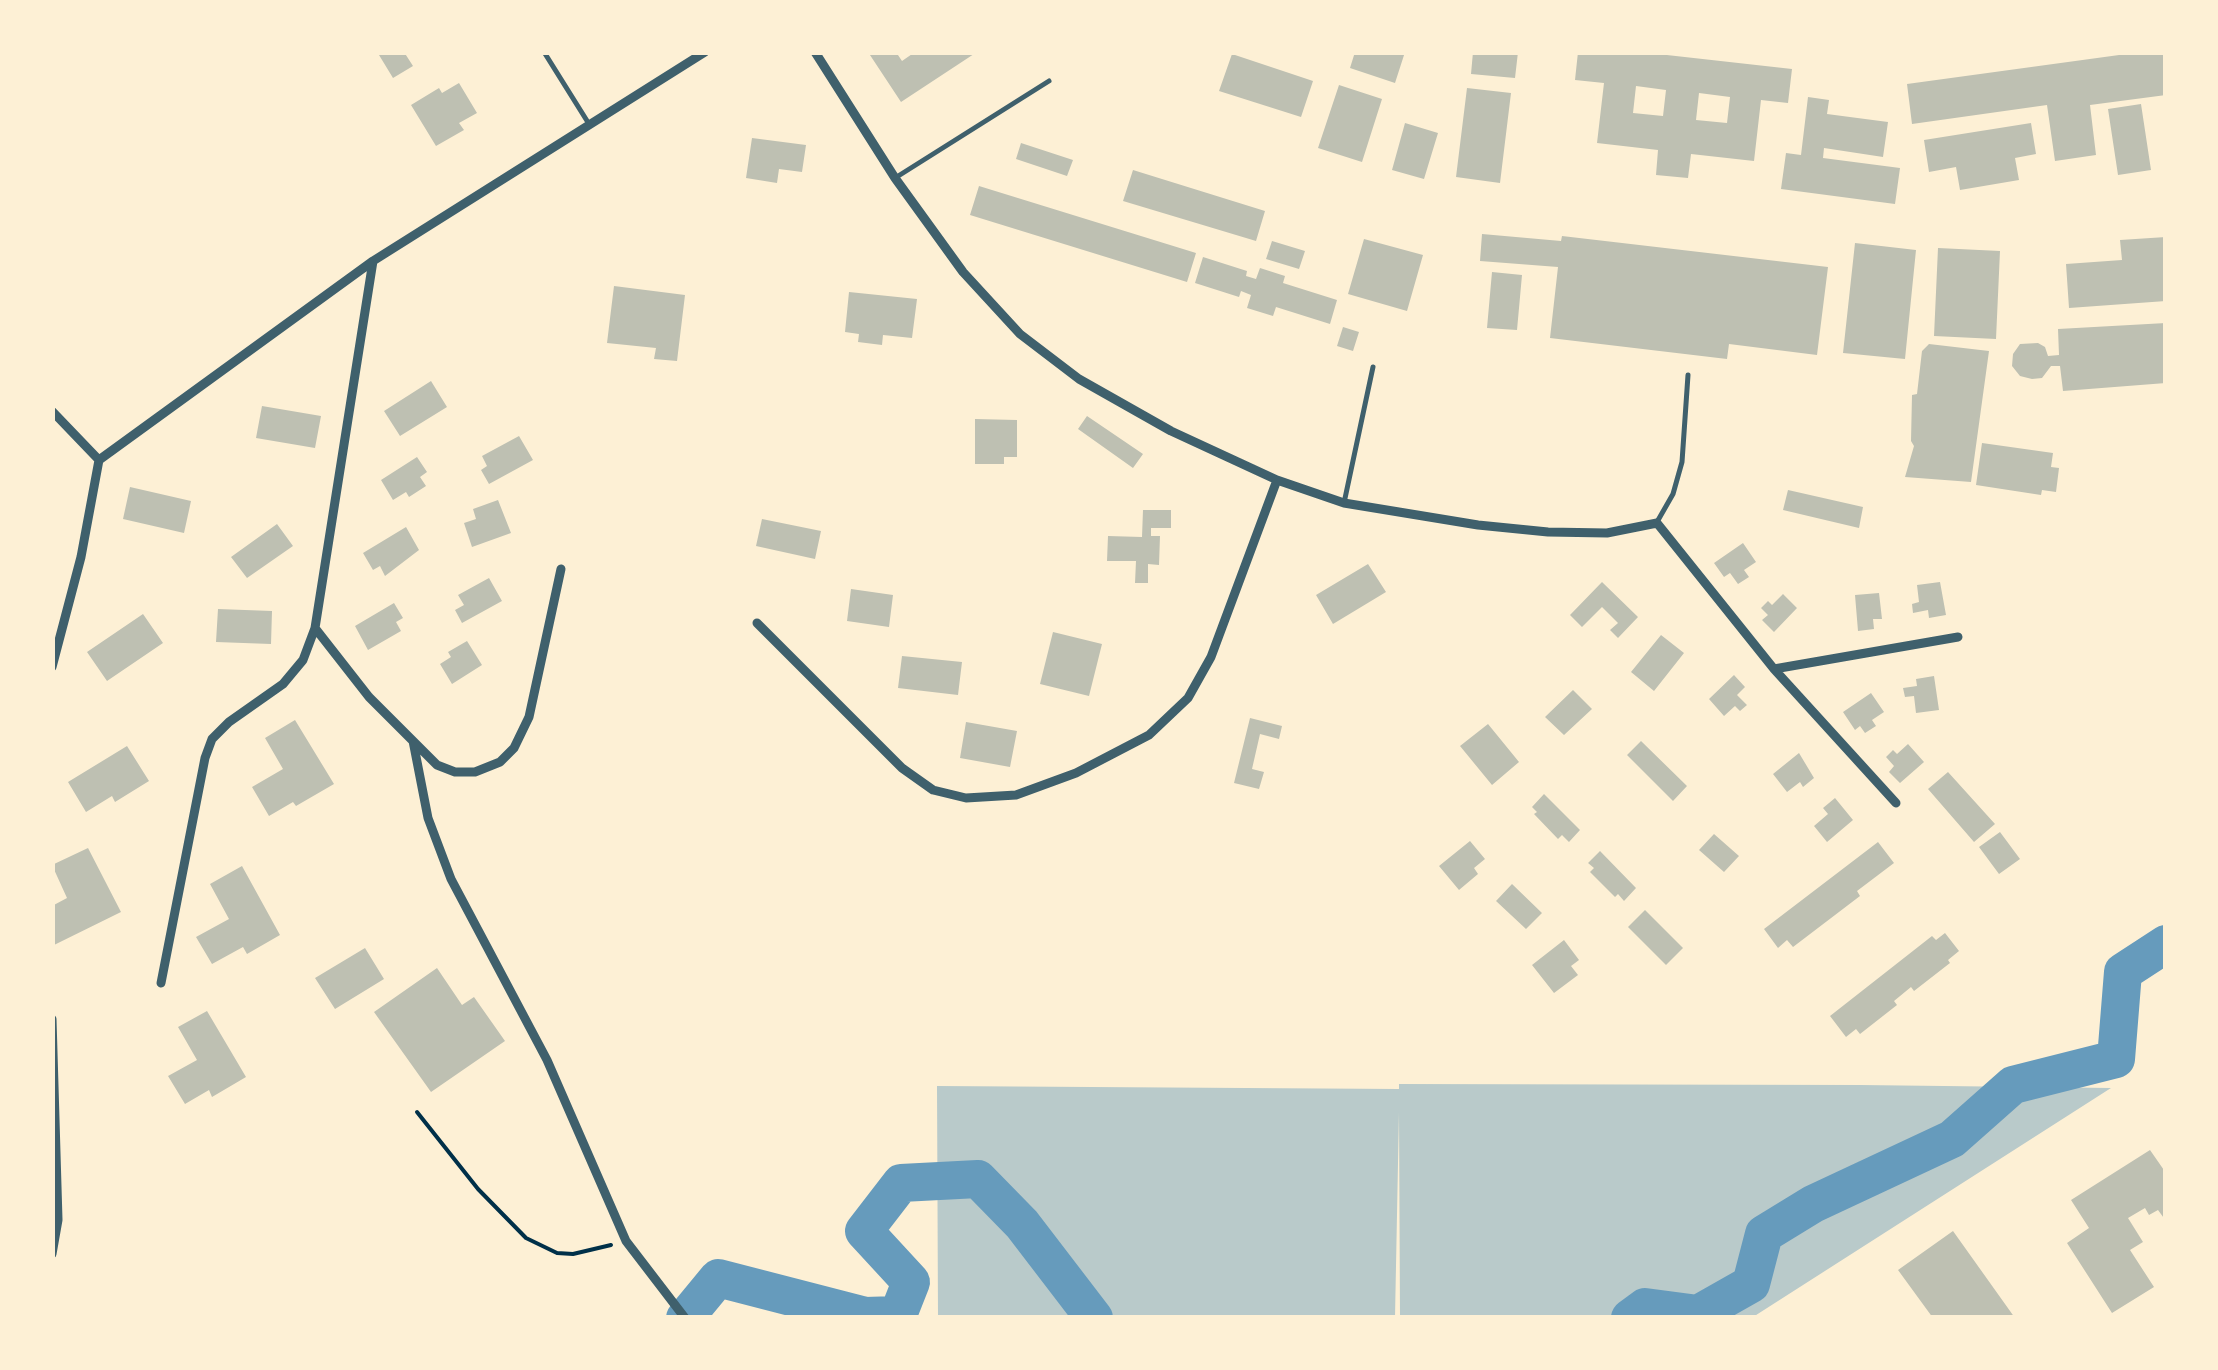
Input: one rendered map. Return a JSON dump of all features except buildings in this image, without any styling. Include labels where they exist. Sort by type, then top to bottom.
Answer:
[{"type":"street","points":[[52,667],[81,557],[98,460],[373,261],[705,52]]},
{"type":"street","points":[[815,52],[895,178],[963,272],[1020,334],[1079,379],[1171,431],[1276,480],[1344,503],[1460,523],[1548,532],[1607,533],[1657,522],[1774,669],[1896,803]]},
{"type":"street","points":[[161,983],[204,758],[212,738],[284,684],[303,660],[316,628],[373,261]]},
{"type":"street","points":[[52,411],[98,460]]},
{"type":"street","points":[[757,622],[902,768],[932,790],[966,798],[1016,794],[1076,773],[1149,736],[1188,698],[1211,658],[1276,480]]},
{"type":"street","points":[[316,628],[370,697],[437,765],[456,772],[475,772],[500,762],[514,748],[529,717],[561,569]]},
{"type":"street","points":[[1774,669],[1958,637]]},
{"type":"street","points":[[412,741],[428,818],[451,879],[547,1060],[626,1241],[685,1318]]},
{"type":"street","points":[[52,1019],[58,1200],[52,1254]]},
{"type":"lane","points":[[544,52],[588,124]]},
{"type":"lane","points":[[895,178],[1049,80]]},
{"type":"lane","points":[[1344,503],[1373,366]]},
{"type":"lane","points":[[1657,522],[1673,494],[1682,462],[1688,375]]},
{"type":"path","points":[[417,1112],[515,1230],[542,1248],[573,1254],[626,1241]]},
{"type":"shaded area","points":[[1399,1084],[2111,1088],[1753,1317],[1400,1317],[1399,1112],[1395,1317],[938,1317],[937,1086],[1399,1089]]},
{"type":"waterway","points":[[1630,1318],[1645,1307],[1698,1314],[1751,1284],[1764,1234],[1813,1204],[1952,1139],[2013,1085],[2116,1059],[2123,972],[2166,944]]},
{"type":"waterway","points":[[685,1318],[718,1278],[865,1316],[898,1315],[911,1282],[864,1231],[901,1183],[978,1179],[1022,1224],[1094,1318]]}]
